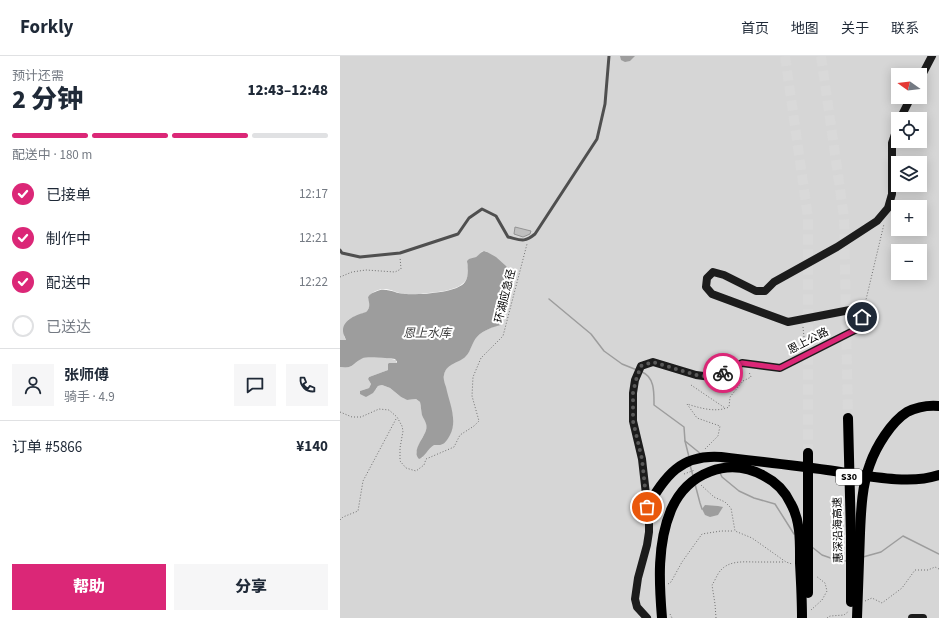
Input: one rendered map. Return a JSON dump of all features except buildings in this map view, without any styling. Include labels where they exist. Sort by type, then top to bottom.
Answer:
[{"type":"highway","points":[[852,616],[855,536],[870,464],[880,443],[888,431],[906,413],[917,408],[939,406]]},
{"type":"highway","name":"惠深沿海高速","points":[[848,418],[855,536]]},
{"type":"highway","points":[[806,616],[809,539],[808,453]]},
{"type":"highway","points":[[647,507],[670,474],[685,463],[703,457],[721,456],[882,477],[916,479],[939,475]]},
{"type":"highway","points":[[662,618],[659,579],[661,552],[668,521],[677,499],[683,490],[698,478],[708,472],[728,467],[748,468],[760,473],[783,490],[791,504],[799,530],[806,616]]},
{"type":"street","points":[[926,68],[932,56]]},
{"type":"street","name":"恩上公路","points":[[648,618],[636,606],[635,599],[638,578],[648,538],[649,521],[642,459],[633,421],[633,393],[641,366],[653,362],[696,375],[711,377],[725,372],[742,363],[780,368],[857,329],[862,317],[855,309],[788,322],[712,294],[706,287],[707,278],[713,272],[724,275],[756,291],[765,290],[774,282],[837,247],[877,221],[888,208],[892,194],[892,148]]},
{"type":"street","points":[[912,618],[923,618]]},
{"type":"lane","points":[[340,250],[342,253],[360,257],[400,253],[458,234],[469,218],[482,210],[496,216],[508,237],[528,240],[535,234],[597,139],[605,104],[609,56]]},
{"type":"path","points":[[862,317],[885,220]]},
{"type":"path","name":"环湖应急径","points":[[397,417],[403,431],[400,448],[400,461],[406,468],[416,471],[424,465],[426,459],[454,447],[460,435],[479,421],[472,396],[474,377],[481,358],[503,336],[528,240]]},
{"type":"path","points":[[340,277],[352,272],[366,270],[395,272],[401,269],[400,253]]},
{"type":"path","points":[[805,318],[802,332],[804,345],[808,354]]},
{"type":"path","points":[[703,451],[718,436],[720,426],[697,418],[687,404],[707,410],[725,409],[729,407],[730,397],[743,381],[751,377],[748,369]]},
{"type":"path","points":[[691,385],[725,409]]},
{"type":"path","points":[[340,412],[352,417],[361,417],[379,409],[389,410],[397,417],[363,482],[358,511],[343,517],[340,520]]},
{"type":"path","points":[[684,474],[698,469]]},
{"type":"path","points":[[700,480],[702,486],[714,497],[725,502],[731,508],[735,531]]},
{"type":"path","points":[[664,587],[670,582],[702,534],[721,531],[735,531],[752,538],[786,562],[792,564]]},
{"type":"path","points":[[719,618],[716,618],[716,604],[712,586],[720,571],[725,566],[744,562],[786,562]]},
{"type":"path","points":[[860,604],[872,598],[882,603],[902,588],[915,570],[928,570],[935,567],[939,568]]},
{"type":"path","points":[[806,616],[822,600],[827,591],[825,583],[812,573]]},
{"type":"path","points":[[827,618],[830,616],[852,616]]},
{"type":"shaded area","points":[[340,56],[939,56],[939,618],[340,618],[340,367],[350,367],[365,357],[379,357],[396,360],[397,363],[388,364],[388,370],[369,377],[368,379],[371,384],[369,388],[360,391],[376,389],[378,386],[382,385],[390,388],[407,400],[416,399],[420,402],[422,414],[426,421],[427,427],[416,453],[422,458],[431,446],[435,444],[442,445],[453,425],[453,417],[444,381],[446,369],[451,364],[466,356],[474,340],[482,332],[501,324],[487,252],[482,251],[479,255],[467,263],[467,278],[457,287],[412,295],[406,295],[385,289],[373,292],[368,297],[370,305],[368,310],[348,320],[344,336],[346,340],[340,340]]},
{"type":"water","points":[[620,56],[635,56],[630,61],[625,62],[621,60]]},
{"type":"water","name":"恩上水库","points":[[484,251],[496,257],[506,266],[510,271],[512,279],[501,325],[482,332],[475,339],[466,356],[460,361],[450,365],[446,371],[444,380],[453,417],[452,429],[449,437],[444,443],[441,445],[434,445],[419,459],[416,452],[426,428],[420,402],[416,399],[407,400],[390,388],[382,385],[378,386],[373,393],[366,397],[360,394],[360,391],[369,388],[371,384],[368,379],[369,377],[388,370],[389,363],[397,363],[397,361],[389,358],[365,357],[351,366],[340,367],[340,340],[346,340],[343,332],[345,323],[351,318],[366,312],[369,307],[368,297],[379,290],[387,290],[401,294],[419,294],[446,291],[461,286],[467,277],[467,261]]},
{"type":"water","points":[[705,505],[723,507],[718,515],[710,517],[705,515],[702,509]]},
{"type":"waterway","points":[[549,299],[591,334],[604,351],[622,364],[637,370]]},
{"type":"waterway","points":[[642,372],[646,374],[652,382],[654,391],[654,405],[684,427],[685,441],[701,454]]},
{"type":"waterway","points":[[685,441],[689,457]]},
{"type":"waterway","points":[[690,465],[693,476]]},
{"type":"waterway","points":[[720,473],[722,477],[739,491],[754,498],[775,504],[794,534]]},
{"type":"waterway","points":[[695,484],[702,509]]},
{"type":"waterway","points":[[863,557],[881,552],[903,536],[939,554]]},
{"type":"waterway","points":[[812,547],[822,555],[842,562],[848,560]]},
{"type":"tunnel","points":[[785,56],[808,218],[808,453]]},
{"type":"tunnel","points":[[821,56],[844,217],[848,418]]},
{"type":"way so far","points":[[647,507],[642,459],[633,421],[633,393],[641,366],[653,362],[696,375],[711,377],[723,373]]},
{"type":"route","points":[[723,373],[742,363],[780,368],[857,329],[862,317]]}]
